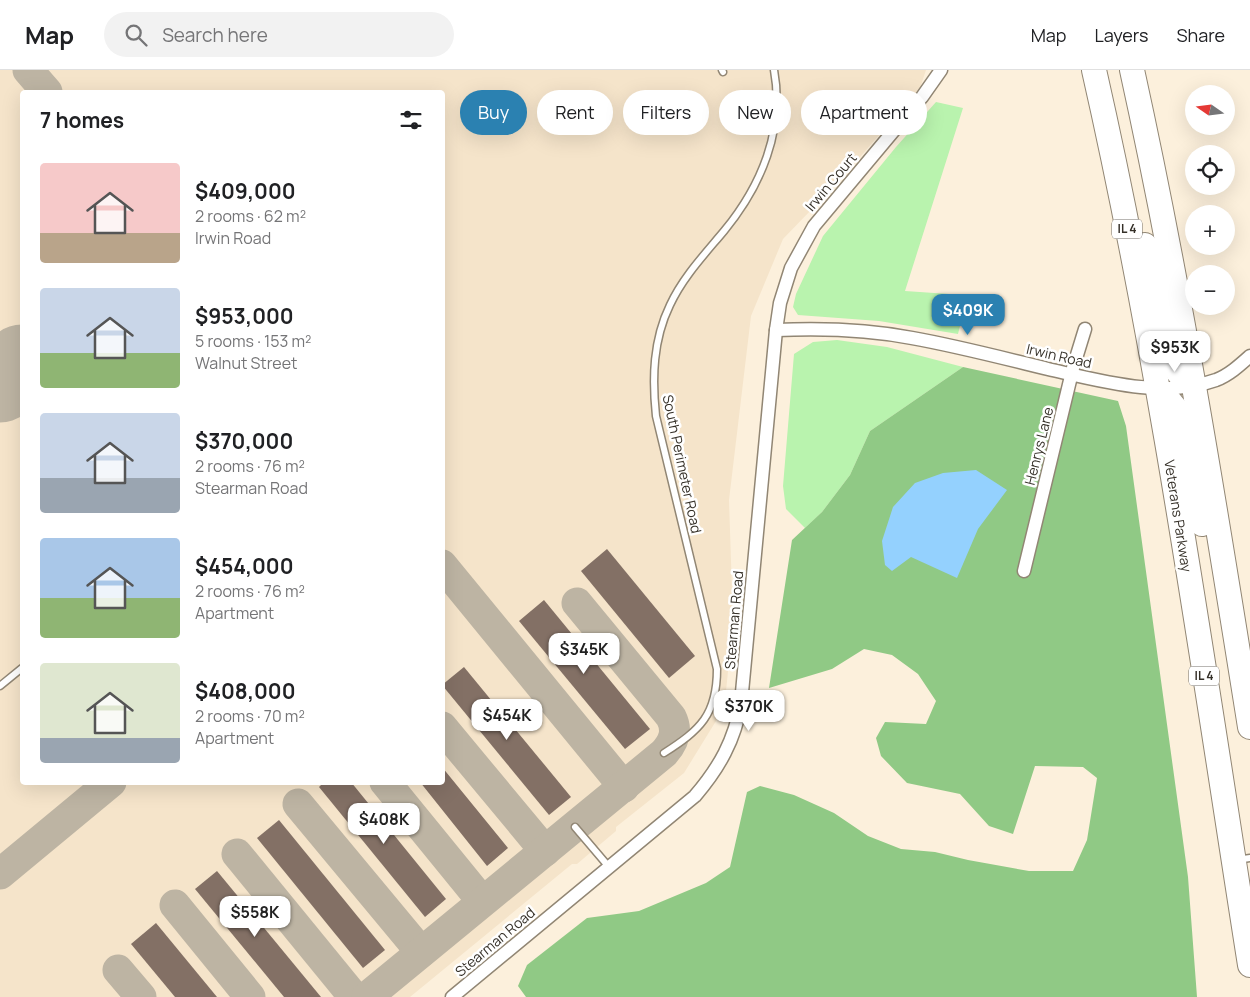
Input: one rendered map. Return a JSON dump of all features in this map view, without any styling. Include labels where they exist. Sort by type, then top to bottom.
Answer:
[{"type":"highway","name":"Veterans Parkway","points":[[1094,70],[1158,388],[1242,860],[1250,965]]},
{"type":"highway","points":[[1132,70],[1152,162],[1195,384],[1250,727]]},
{"type":"highway","points":[[1142,70],[1155,131],[1152,162]]},
{"type":"highway","points":[[1102,108],[1117,132],[1175,368],[1184,380],[1195,384]]},
{"type":"highway","points":[[1158,388],[1167,396],[1176,409],[1180,421],[1233,678],[1245,694]]},
{"type":"street","name":"Irwin Court","points":[[776,330],[780,303],[791,268],[814,226],[922,96],[941,70]]},
{"type":"street","name":"Henrys Lane","points":[[1024,571],[1071,374],[1086,329]]},
{"type":"street","name":"Irwin Road","points":[[776,330],[856,330],[880,333],[938,343],[1124,386],[1158,388],[1216,380],[1229,373],[1250,356]]},
{"type":"street","name":"Stearman Road","points":[[452,997],[695,796],[722,761],[738,723],[741,703],[776,330]]},
{"type":"lane","name":"South Perimeter Road","points":[[664,753],[691,736],[700,726],[715,694],[716,669],[656,416],[653,388],[657,344],[669,306],[680,286],[693,267],[744,206],[761,173],[772,142],[777,112],[774,70]]},
{"type":"lane","points":[[0,686],[20,670]]},
{"type":"lane","points":[[574,827],[609,867]]},
{"type":"shaded area","points":[[0,70],[926,70],[918,90],[801,90],[801,135],[879,135],[841,179],[783,239],[751,316],[729,500],[733,622],[726,691],[716,721],[684,773],[616,827],[616,831],[577,864],[572,864],[410,997],[0,997]]},
{"type":"green space","points":[[936,102],[963,108],[905,291],[949,294],[965,305],[958,334],[879,321],[798,315],[793,307],[796,294],[823,236],[907,135],[927,135],[927,112]]},
{"type":"green space","points":[[837,340],[887,347],[963,367],[870,431],[850,475],[822,512],[805,528],[786,509],[783,486],[794,354],[813,342]]},
{"type":"green space","points":[[963,367],[1118,401],[1126,426],[1188,877],[1197,997],[526,997],[518,986],[527,965],[587,918],[639,911],[706,883],[730,867],[747,792],[760,786],[794,795],[834,813],[868,836],[901,849],[935,852],[1029,871],[1073,871],[1087,840],[1097,778],[1083,767],[1035,766],[1013,834],[989,826],[960,794],[907,783],[881,756],[876,738],[885,722],[926,724],[936,701],[918,674],[892,655],[864,649],[832,669],[769,688],[792,540],[822,512],[850,475],[870,431]]},
{"type":"water","points":[[976,470],[1007,490],[978,529],[957,578],[911,557],[892,571],[885,565],[882,541],[893,507],[915,483],[943,473]]},
{"type":"building","points":[[607,549],[695,656],[669,678],[581,571]]},
{"type":"building","points":[[544,600],[650,729],[625,749],[519,621]]},
{"type":"building","points":[[464,667],[571,797],[549,815],[445,689],[445,683]]},
{"type":"building","points":[[445,771],[508,848],[487,866],[422,785],[445,785]]},
{"type":"building","points":[[321,785],[353,785],[446,899],[425,917],[319,787]]},
{"type":"building","points":[[279,820],[385,950],[363,968],[257,838]]},
{"type":"building","points":[[217,871],[321,997],[284,997],[195,889]]},
{"type":"building","points":[[156,923],[217,997],[175,997],[131,944]]},
{"type":"taxiway","points":[[28,70],[45,90]]},
{"type":"taxiway","points":[[445,569],[624,787]]},
{"type":"taxiway","points":[[367,997],[664,753],[670,745],[674,736],[671,717],[577,603]]},
{"type":"taxiway","points":[[445,731],[545,851]]},
{"type":"taxiway","points":[[0,874],[107,785]]},
{"type":"taxiway","points":[[387,785],[482,901]]},
{"type":"taxiway","points":[[298,804],[421,952]]},
{"type":"taxiway","points":[[237,854],[354,997]]},
{"type":"taxiway","points":[[175,905],[250,997]]},
{"type":"taxiway","points":[[118,970],[141,997]]},
{"type":"runway","points":[[0,383],[20,366]]}]
